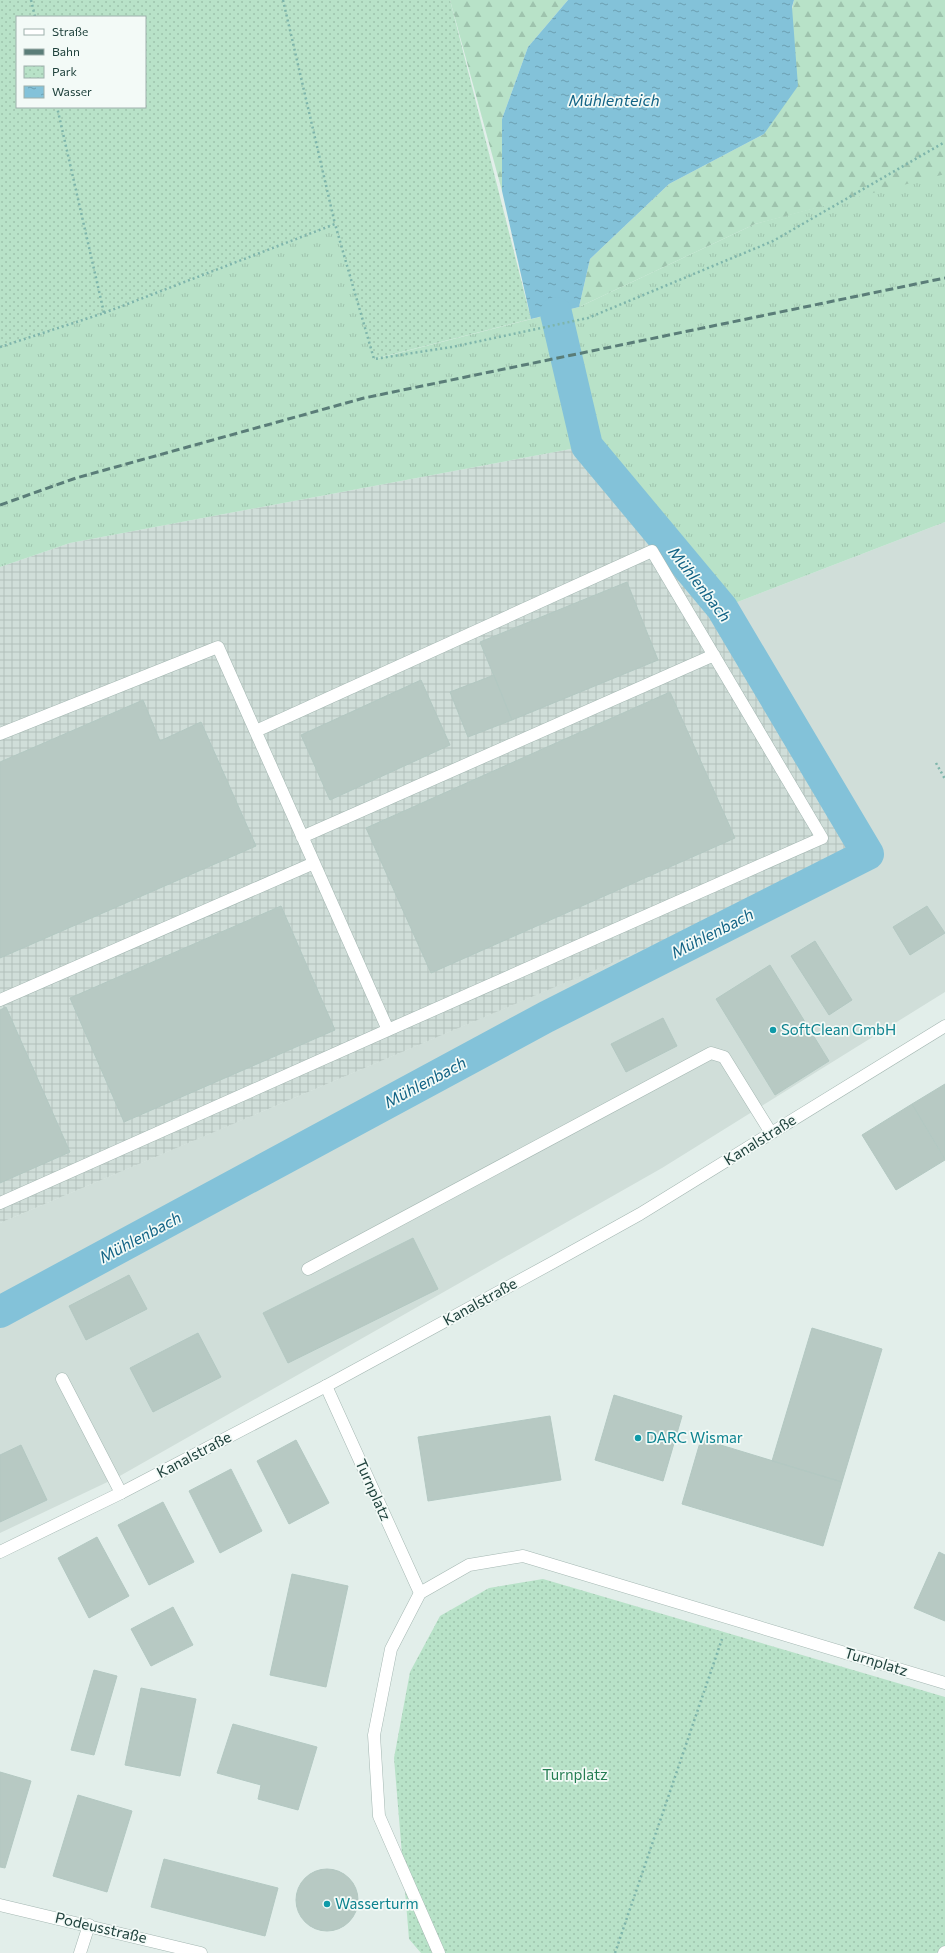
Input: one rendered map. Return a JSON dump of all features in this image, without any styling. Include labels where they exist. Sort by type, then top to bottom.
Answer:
[{"type":"street","points":[[0,1202],[822,838],[652,551],[256,731]]},
{"type":"street","points":[[0,734],[218,647],[388,1030]]},
{"type":"street","points":[[302,837],[714,655]]},
{"type":"street","points":[[0,1000],[314,863]]},
{"type":"street","name":"Kanalstraße","points":[[0,1552],[121,1493],[326,1386],[640,1214],[945,1026]]},
{"type":"street","points":[[308,1269],[711,1053],[724,1057],[771,1133]]},
{"type":"street","points":[[62,1379],[121,1493]]},
{"type":"street","name":"Turnplatz","points":[[326,1386],[420,1593],[469,1565],[523,1556],[945,1682]]},
{"type":"street","points":[[420,1593],[391,1649],[374,1735],[379,1816],[439,1953]]},
{"type":"street","name":"Podeusstraße","points":[[0,1904],[201,1953]]},
{"type":"street","points":[[80,1953],[89,1925]]},
{"type":"path","points":[[31,0],[35,16]]},
{"type":"path","points":[[283,0],[335,224],[374,359],[452,347],[588,318],[773,241],[945,142]]},
{"type":"path","points":[[57,108],[104,313]]},
{"type":"path","points":[[0,347],[104,313],[335,224]]},
{"type":"path","points":[[936,763],[945,780]]},
{"type":"path","points":[[615,1953],[729,1618]]},
{"type":"shaded area","points":[[587,446],[722,608],[868,854],[0,1223],[0,567],[70,543]]},
{"type":"shaded area","points":[[945,522],[945,992],[662,1168],[118,1477],[0,1533],[0,1223],[867,854],[722,608]]},
{"type":"green space","points":[[0,0],[450,0],[531,319],[374,359],[335,224],[104,313],[0,347]]},
{"type":"green space","points":[[450,0],[568,0],[528,47],[502,119],[502,191]]},
{"type":"green space","points":[[794,0],[945,0],[945,174],[755,224],[579,307],[590,259],[669,184],[764,134]]},
{"type":"green space","points":[[945,173],[945,522],[722,608],[587,446],[70,543],[0,567],[0,347],[104,313],[335,224],[375,359],[579,307],[755,224]]},
{"type":"green space","name":"Turnplatz","points":[[543,1579],[945,1697],[945,1949],[936,1953],[421,1953],[409,1939],[394,1758],[410,1672],[440,1616],[489,1588]]},
{"type":"water","name":"Mühlenteich","points":[[568,0],[794,0],[792,7],[798,86],[764,134],[669,184],[590,259],[579,307],[531,319],[502,191],[502,119],[528,47]]},
{"type":"building","points":[[627,582],[658,660],[512,720],[480,642]]},
{"type":"building","points":[[494,675],[512,720],[468,737],[450,692]]},
{"type":"building","points":[[421,680],[450,745],[330,800],[301,735]]},
{"type":"building","points":[[670,692],[735,838],[431,973],[366,828]]},
{"type":"building","points":[[143,700],[160,741],[201,722],[256,846],[0,958],[0,762]]},
{"type":"building","points":[[281,906],[335,1030],[124,1122],[70,998]]},
{"type":"building","points":[[927,906],[945,933],[910,955],[893,927]]},
{"type":"building","points":[[815,941],[852,1000],[829,1015],[791,956]]},
{"type":"building","name":"SoftClean GmbH","points":[[770,965],[829,1061],[775,1095],[716,999]]},
{"type":"building","points":[[6,1007],[70,1152],[0,1183],[0,1010]]},
{"type":"building","points":[[663,1018],[677,1046],[626,1072],[611,1044]]},
{"type":"building","points":[[945,1084],[945,1159],[912,1104]]},
{"type":"building","points":[[912,1104],[945,1160],[896,1190],[862,1135]]},
{"type":"building","points":[[413,1238],[438,1289],[288,1363],[263,1313]]},
{"type":"building","points":[[129,1275],[147,1309],[86,1340],[69,1306]]},
{"type":"building","points":[[812,1328],[882,1349],[842,1482],[772,1461]]},
{"type":"building","points":[[198,1333],[221,1377],[153,1412],[130,1368]]},
{"type":"building","name":"DARC Wismar","points":[[614,1395],[682,1416],[663,1481],[595,1460]]},
{"type":"building","points":[[550,1416],[561,1480],[428,1501],[418,1437]]},
{"type":"building","points":[[701,1439],[842,1482],[823,1546],[682,1504]]},
{"type":"building","points":[[296,1440],[329,1503],[289,1524],[257,1461]]},
{"type":"building","points":[[21,1445],[47,1500],[0,1522],[0,1455]]},
{"type":"building","points":[[231,1469],[262,1531],[220,1553],[189,1491]]},
{"type":"building","points":[[163,1502],[194,1562],[149,1585],[118,1525]]},
{"type":"building","points":[[97,1537],[129,1596],[89,1618],[58,1558]]},
{"type":"building","points":[[939,1552],[945,1555],[945,1621],[914,1608]]},
{"type":"building","points":[[292,1574],[348,1586],[326,1687],[270,1675]]},
{"type":"building","points":[[173,1607],[193,1645],[151,1666],[131,1629]]},
{"type":"building","points":[[94,1670],[117,1676],[94,1755],[71,1750]]},
{"type":"building","points":[[141,1688],[196,1699],[180,1776],[125,1765]]},
{"type":"building","points":[[233,1724],[317,1747],[298,1810],[258,1799],[261,1785],[217,1773]]},
{"type":"building","points":[[0,1772],[31,1781],[5,1868],[0,1867]]},
{"type":"building","points":[[78,1795],[132,1811],[107,1892],[53,1876]]},
{"type":"building","points":[[164,1859],[278,1888],[265,1936],[151,1907]]},
{"type":"building","name":"Wasserturm","points":[[327,1869],[339,1871],[349,1878],[356,1888],[358,1900],[356,1912],[349,1922],[339,1929],[327,1931],[315,1929],[305,1922],[298,1912],[296,1900],[298,1888],[305,1878],[315,1871]]},
{"type":"waterway","name":"Mühlenbach","points":[[0,1312],[546,1017],[868,854],[722,608],[587,446],[556,313]]},
{"type":"railway","points":[[0,505],[76,478],[364,398],[945,278]]},
{"type":"place","name":"SoftClean GmbH","points":[[773,1030]]},
{"type":"place","name":"DARC Wismar","points":[[638,1438]]},
{"type":"place","name":"Wasserturm","points":[[327,1904]]}]
